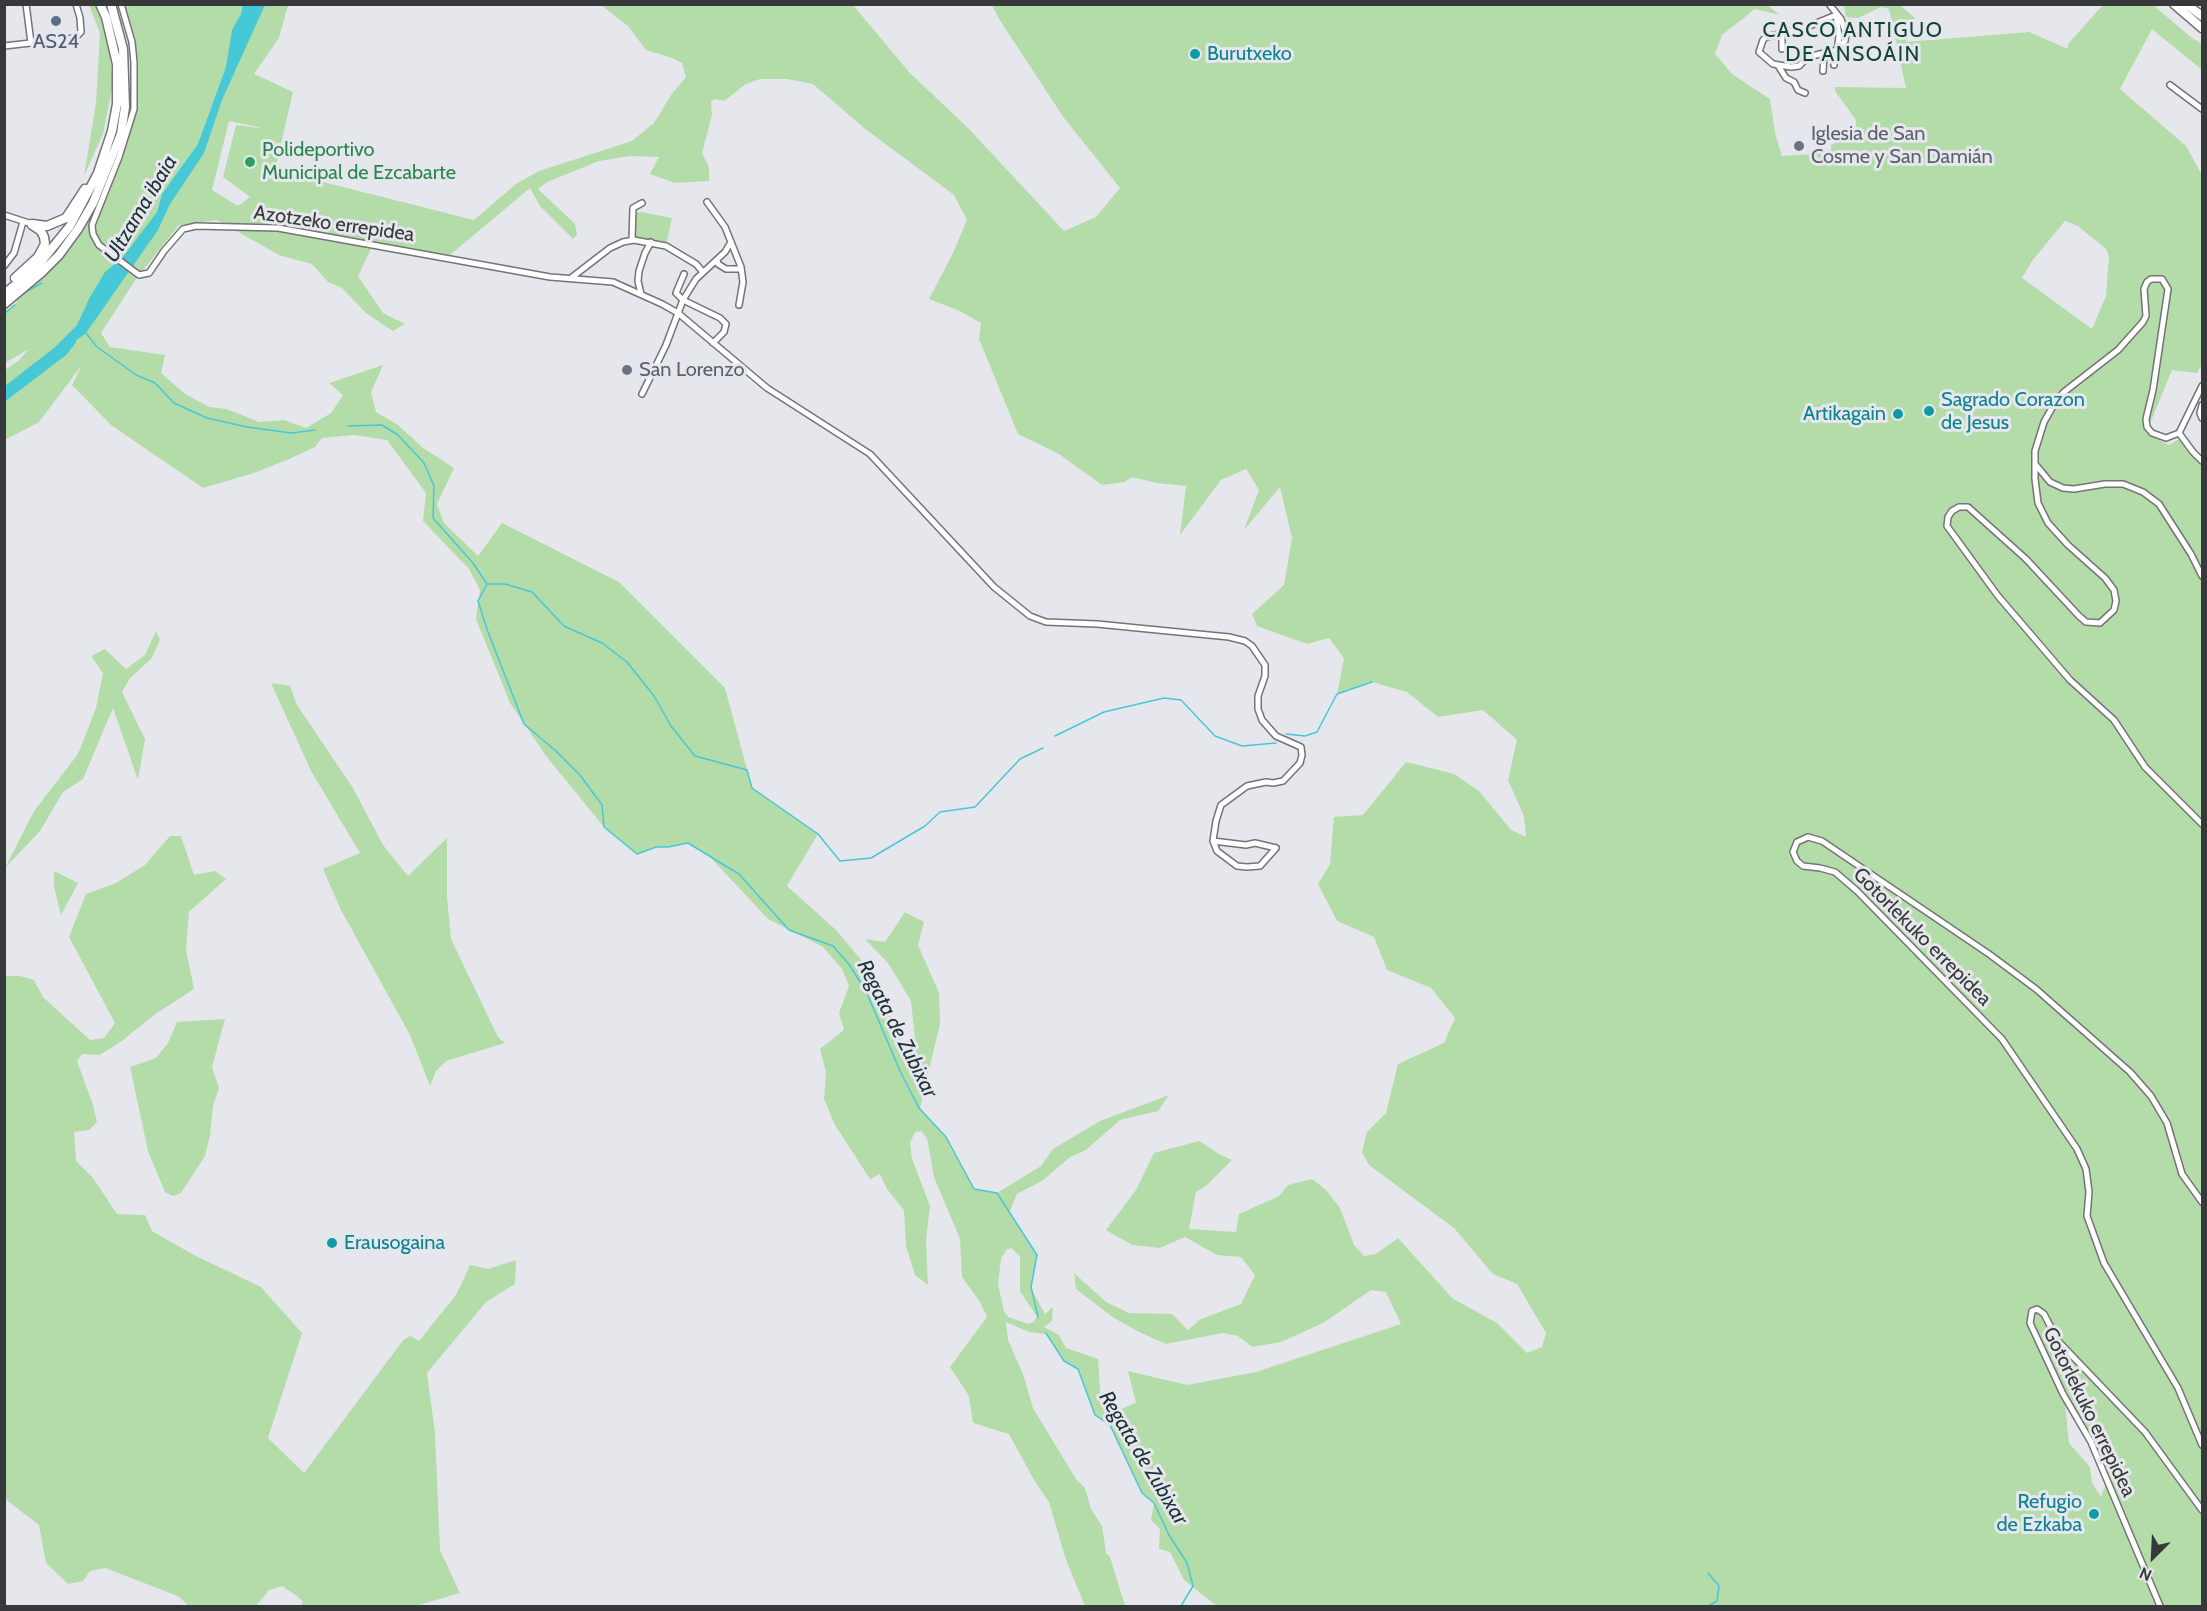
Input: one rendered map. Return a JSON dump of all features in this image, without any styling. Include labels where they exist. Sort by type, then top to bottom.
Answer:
[{"type":"highway","points":[[4,294],[36,268],[53,250],[70,226],[98,173],[112,131],[117,105],[117,64],[106,17],[100,4]]},
{"type":"highway","points":[[4,304],[59,255],[78,229],[93,202],[120,134],[125,107],[123,49],[111,4]]},
{"type":"highway","points":[[2174,4],[2202,28]]},
{"type":"highway","points":[[2186,4],[2202,16]]},
{"type":"highway","points":[[27,223],[47,226],[66,218],[83,193],[112,131]]},
{"type":"highway","points":[[4,288],[43,251],[44,237],[41,231],[27,223]]},
{"type":"street","points":[[27,4],[32,43]]},
{"type":"street","points":[[4,46],[75,38],[81,32],[76,4]]},
{"type":"street","name":"Azotzeko errepidea","points":[[121,4],[129,31],[134,63],[134,109],[119,157],[92,225],[97,243],[107,251],[139,275],[148,273],[183,229],[196,226],[278,228],[543,275],[613,282],[678,313],[767,388],[870,454],[994,587],[1030,616],[1047,622],[1119,626],[1245,641],[1252,646],[1265,665],[1265,676],[1258,696],[1258,709],[1262,720],[1276,736],[1300,747],[1302,755],[1300,763],[1283,781],[1247,786],[1221,805],[1215,821],[1213,841]]},
{"type":"street","points":[[1829,4],[1836,15],[1839,36],[1834,65]]},
{"type":"street","points":[[2192,4],[2202,12]]},
{"type":"street","points":[[1836,15],[1802,29],[1766,37],[1759,52],[1768,61],[1779,66],[1799,66],[1808,57],[1831,53],[1837,49]]},
{"type":"street","points":[[1782,34],[1782,49]]},
{"type":"street","points":[[1823,71],[1824,53]]},
{"type":"street","points":[[1779,66],[1786,78],[1796,83],[1798,90],[1805,93]]},
{"type":"street","points":[[2170,85],[2202,109]]},
{"type":"street","points":[[707,202],[725,227],[741,269],[743,282],[739,305]]},
{"type":"street","points":[[632,240],[633,208],[642,203]]},
{"type":"street","points":[[4,215],[27,223],[14,253],[4,266]]},
{"type":"street","points":[[571,278],[610,248],[632,240],[666,246],[696,264],[703,272]]},
{"type":"street","points":[[641,295],[638,281],[639,271],[651,242]]},
{"type":"street","points":[[642,393],[666,345],[683,300],[703,272],[725,252],[731,242]]},
{"type":"street","points":[[717,260],[718,264],[726,268],[741,269]]},
{"type":"street","points":[[684,274],[676,293],[683,300],[720,318],[726,324],[724,332],[713,343]]},
{"type":"street","points":[[2202,386],[2179,433],[2166,438],[2152,433],[2147,428],[2146,419],[2153,390],[2168,295],[2165,283],[2162,279],[2157,278],[2147,282],[2144,289],[2146,316],[2139,329],[2118,351],[2056,401],[2038,436],[2035,459],[2036,491],[2043,514],[2060,536],[2105,578],[2114,590],[2116,601],[2114,610],[2100,623],[2086,622],[1989,524],[1968,507],[1959,507],[1948,517],[1947,526],[1998,596],[2070,680],[2114,720],[2145,767],[2202,824]]},
{"type":"street","points":[[2202,407],[2200,413],[2202,418]]},
{"type":"street","points":[[2179,433],[2202,461]]},
{"type":"street","points":[[2036,465],[2050,482],[2063,488],[2123,484],[2143,492],[2159,504],[2191,554],[2202,576]]},
{"type":"street","name":"Gotorlekuko errepidea","points":[[2202,1202],[2182,1174],[2167,1123],[2151,1096],[2130,1072],[2036,989],[1822,841],[1808,837],[1797,842],[1793,852],[1797,861],[1803,866],[1835,872],[1857,891],[2002,1040],[2077,1149],[2086,1169],[2089,1192],[2087,1216],[2104,1263],[2173,1379],[2202,1445]]},
{"type":"street","points":[[1213,841],[1246,845],[1255,843],[1276,848],[1260,866],[1237,866],[1217,851],[1213,841]]},
{"type":"street","name":"Gotorlekuko errepidea","points":[[2160,1606],[2091,1442],[2062,1394],[2030,1323],[2032,1311],[2037,1309],[2044,1314],[2058,1341],[2145,1432],[2202,1510]]},
{"type":"green space","points":[[89,5],[98,5],[101,10],[109,47],[113,84],[103,134],[84,176],[96,103],[100,33]]},
{"type":"green space","points":[[122,5],[288,5],[279,38],[254,74],[293,92],[275,170],[474,220],[516,184],[539,171],[632,141],[654,123],[671,95],[686,77],[682,63],[646,50],[628,26],[601,5],[853,5],[909,72],[969,129],[1064,231],[1096,217],[1120,188],[1064,118],[992,5],[1767,5],[1780,15],[1755,9],[1722,35],[1715,54],[1732,74],[1770,99],[1775,133],[1782,156],[1826,153],[1831,149],[1831,145],[1839,141],[1846,141],[1855,135],[1856,120],[1835,91],[1835,87],[1906,88],[1889,9],[1881,7],[1858,18],[1846,17],[1844,6],[1835,5],[1900,5],[1915,18],[1906,42],[2029,32],[2068,49],[2068,44],[2103,5],[2153,5],[2202,44],[2202,70],[2152,29],[2120,89],[2186,146],[2202,175],[2202,364],[2197,373],[2172,370],[2146,433],[2169,445],[2179,439],[2202,467],[2202,1606],[1217,1606],[1184,1580],[1170,1552],[1159,1549],[1160,1529],[1151,1520],[1154,1503],[1142,1493],[1110,1425],[1095,1415],[1078,1369],[1064,1361],[1046,1334],[1029,1332],[1006,1322],[1008,1340],[1023,1374],[1033,1408],[1076,1479],[1085,1488],[1091,1509],[1102,1526],[1106,1553],[1110,1557],[1125,1606],[1085,1606],[1066,1560],[1049,1502],[1009,1434],[973,1423],[969,1396],[950,1367],[987,1317],[980,1302],[962,1277],[960,1239],[934,1177],[927,1138],[921,1131],[915,1132],[910,1143],[912,1159],[930,1206],[926,1241],[928,1285],[915,1275],[906,1246],[904,1210],[887,1189],[880,1174],[870,1179],[835,1125],[824,1099],[826,1072],[820,1049],[844,1030],[839,1013],[849,986],[842,969],[823,947],[768,919],[709,856],[688,843],[656,847],[637,854],[604,827],[546,756],[510,703],[476,619],[480,590],[469,569],[423,521],[426,493],[387,440],[354,435],[322,438],[315,447],[287,460],[254,473],[203,488],[111,425],[72,385],[82,365],[39,422],[5,440],[5,370],[29,349],[5,363],[5,311],[17,302],[13,298],[78,229],[134,109],[132,42],[134,38]],"holes":[[[760,79],[787,79],[813,84],[864,128],[954,195],[967,220],[929,299],[960,311],[981,323],[979,339],[1018,434],[1059,454],[1102,485],[1125,482],[1132,477],[1157,483],[1186,486],[1180,535],[1221,480],[1246,469],[1259,490],[1244,530],[1280,487],[1292,538],[1284,585],[1252,614],[1257,626],[1307,644],[1329,638],[1344,658],[1337,694],[1372,682],[1407,692],[1438,717],[1483,710],[1517,740],[1508,780],[1524,816],[1526,837],[1511,830],[1479,791],[1454,774],[1406,762],[1363,815],[1334,817],[1330,864],[1318,884],[1337,921],[1374,937],[1387,970],[1431,988],[1455,1018],[1444,1043],[1398,1064],[1386,1113],[1367,1132],[1362,1152],[1369,1165],[1454,1228],[1493,1274],[1517,1284],[1546,1333],[1542,1347],[1527,1353],[1497,1323],[1452,1298],[1398,1238],[1376,1254],[1364,1256],[1354,1245],[1340,1208],[1326,1190],[1312,1179],[1288,1185],[1279,1196],[1239,1214],[1236,1232],[1189,1229],[1196,1192],[1206,1186],[1232,1160],[1199,1141],[1154,1153],[1136,1190],[1106,1230],[1132,1245],[1160,1248],[1185,1237],[1217,1255],[1241,1257],[1255,1275],[1241,1304],[1201,1319],[1188,1330],[1172,1314],[1129,1313],[1106,1302],[1074,1273],[1076,1289],[1114,1318],[1166,1344],[1223,1333],[1238,1336],[1252,1347],[1281,1342],[1323,1323],[1371,1290],[1386,1292],[1401,1324],[1256,1372],[1187,1385],[1128,1371],[1136,1403],[1109,1414],[1101,1401],[1098,1359],[1066,1348],[1059,1335],[1044,1327],[1052,1321],[1053,1307],[1045,1314],[1031,1288],[1037,1255],[1009,1213],[1017,1194],[1042,1181],[1070,1157],[1086,1150],[1120,1120],[1158,1111],[1169,1095],[1100,1121],[1053,1149],[1041,1166],[997,1193],[974,1189],[946,1137],[920,1108],[940,1024],[939,993],[918,945],[924,922],[905,912],[885,942],[865,939],[888,963],[911,1001],[915,1039],[911,1063],[873,974],[836,930],[787,886],[818,834],[752,788],[725,688],[619,582],[502,523],[478,556],[444,523],[437,504],[454,468],[423,448],[398,425],[376,412],[371,392],[383,365],[329,383],[343,395],[331,413],[306,428],[284,420],[259,422],[227,409],[209,407],[185,394],[161,373],[165,355],[110,347],[101,333],[136,279],[179,225],[217,220],[279,255],[312,264],[328,282],[342,288],[366,313],[393,331],[405,324],[383,313],[358,276],[372,247],[450,255],[530,188],[540,206],[573,239],[577,235],[575,224],[538,189],[547,182],[599,161],[630,156],[659,157],[650,174],[675,183],[709,181],[709,167],[702,153],[712,115],[711,101],[716,99],[724,101],[746,84]],[[229,121],[266,129],[236,125],[223,177],[250,197],[238,206],[212,190]],[[2065,221],[2078,226],[2106,249],[2109,256],[2106,296],[2092,329],[2022,278],[2032,261]],[[1011,1248],[1020,1256],[1020,1291],[1037,1317],[1033,1322],[1028,1324],[1008,1317],[1004,1311],[998,1284],[1001,1259],[1006,1250]],[[2065,1403],[2090,1443],[2106,1484],[2101,1497],[2092,1483],[2090,1467],[2069,1443]]]},
{"type":"green space","points":[[635,213],[672,218],[666,246],[634,240]]},
{"type":"green space","points":[[156,631],[160,640],[151,659],[130,678],[122,692],[145,739],[138,780],[113,708],[83,779],[63,792],[40,831],[5,868],[34,811],[78,754],[96,708],[103,673],[91,656],[105,649],[126,669],[145,655]]},
{"type":"green space","points":[[271,683],[290,686],[297,705],[353,788],[383,845],[408,876],[447,838],[447,897],[451,939],[498,1037],[505,1043],[446,1061],[436,1071],[430,1086],[410,1035],[341,910],[323,869],[360,853],[311,771]]},
{"type":"green space","points":[[170,836],[181,836],[194,875],[215,871],[226,879],[189,912],[186,950],[194,989],[100,1055],[82,1054],[77,1061],[97,1122],[89,1130],[74,1132],[76,1161],[93,1178],[117,1214],[145,1215],[152,1231],[194,1255],[261,1287],[302,1333],[268,1438],[304,1473],[404,1339],[411,1336],[419,1341],[456,1295],[470,1265],[488,1269],[516,1260],[515,1284],[486,1302],[427,1373],[435,1433],[440,1550],[460,1593],[415,1606],[300,1606],[303,1602],[282,1586],[269,1590],[256,1606],[189,1606],[178,1596],[105,1568],[90,1571],[83,1581],[68,1584],[46,1563],[39,1525],[5,1499],[5,976],[20,976],[34,980],[43,997],[90,1040],[104,1038],[115,1023],[69,937],[86,894],[116,883],[145,865]]},
{"type":"green space","points":[[54,871],[78,883],[61,915],[54,887]]},
{"type":"green space","points":[[225,1019],[212,1067],[219,1088],[213,1106],[205,1156],[181,1193],[173,1196],[165,1192],[148,1151],[130,1067],[156,1058],[168,1043],[177,1022]]},
{"type":"water","points":[[243,5],[265,5],[222,100],[204,153],[170,204],[158,230],[86,333],[5,392],[5,386],[54,348],[77,325],[105,272],[122,258],[157,212],[162,194],[198,144],[226,67],[232,30]]},
{"type":"waterway","points":[[22,294],[42,283]]},
{"type":"waterway","points":[[4,314],[15,305]]},
{"type":"waterway","points":[[86,333],[96,346],[136,375],[155,383],[174,403],[207,418],[247,427],[291,433],[315,430]]},
{"type":"waterway","name":"Ultzama ibaia","points":[[4,396],[63,351],[71,341]]},
{"type":"waterway","points":[[348,426],[382,425],[398,435],[424,463],[434,486],[433,518],[473,563],[487,584]]},
{"type":"waterway","name":"Regata de Zubixar","points":[[487,584],[478,601],[524,724],[580,775],[602,805],[604,827],[637,854],[656,847],[688,843],[739,874],[789,930],[833,946],[848,963],[866,991],[900,1071],[919,1108],[946,1137],[974,1189],[997,1193],[1037,1255],[1031,1287],[1038,1317]]},
{"type":"waterway","points":[[488,584],[505,584],[532,592],[564,626],[602,643],[627,662],[654,696],[671,726],[695,756],[747,770],[752,788],[818,834],[840,861],[871,858],[925,826],[940,812],[975,807],[1020,759],[1043,748]]},
{"type":"waterway","points":[[1286,734],[1305,736],[1317,732],[1337,694],[1372,682]]},
{"type":"waterway","points":[[1055,736],[1104,712],[1164,698],[1181,700],[1215,736],[1242,746],[1276,743]]},
{"type":"waterway","name":"Regata de Zubixar","points":[[1046,1333],[1064,1361],[1078,1369],[1095,1415],[1110,1425],[1142,1493],[1154,1503],[1169,1535],[1187,1563],[1193,1586],[1181,1606]]},
{"type":"waterway","name":"Regata de Zubixar","points":[[1708,1573],[1719,1586],[1717,1601],[1708,1606]]},
{"type":"place","name":"AS24","points":[[56,21]]},
{"type":"place","name":"Burutxeko","points":[[1195,54]]},
{"type":"place","name":"Iglesia de San Cosme y San Damián","points":[[1799,146]]},
{"type":"place","name":"Polideportivo Municipal de Ezcabarte","points":[[250,162]]},
{"type":"place","name":"San Lorenzo","points":[[627,370]]},
{"type":"place","name":"Sagrado Corazon de Jesus","points":[[1929,411]]},
{"type":"place","name":"Artikagain","points":[[1898,414]]},
{"type":"place","name":"Erausogaina","points":[[332,1243]]},
{"type":"place","name":"Refugio de Ezkaba","points":[[2094,1514]]},
{"type":"district","name":"CASCO ANTIGUO DE ANSOÁIN","points":[[1853,43]]}]
